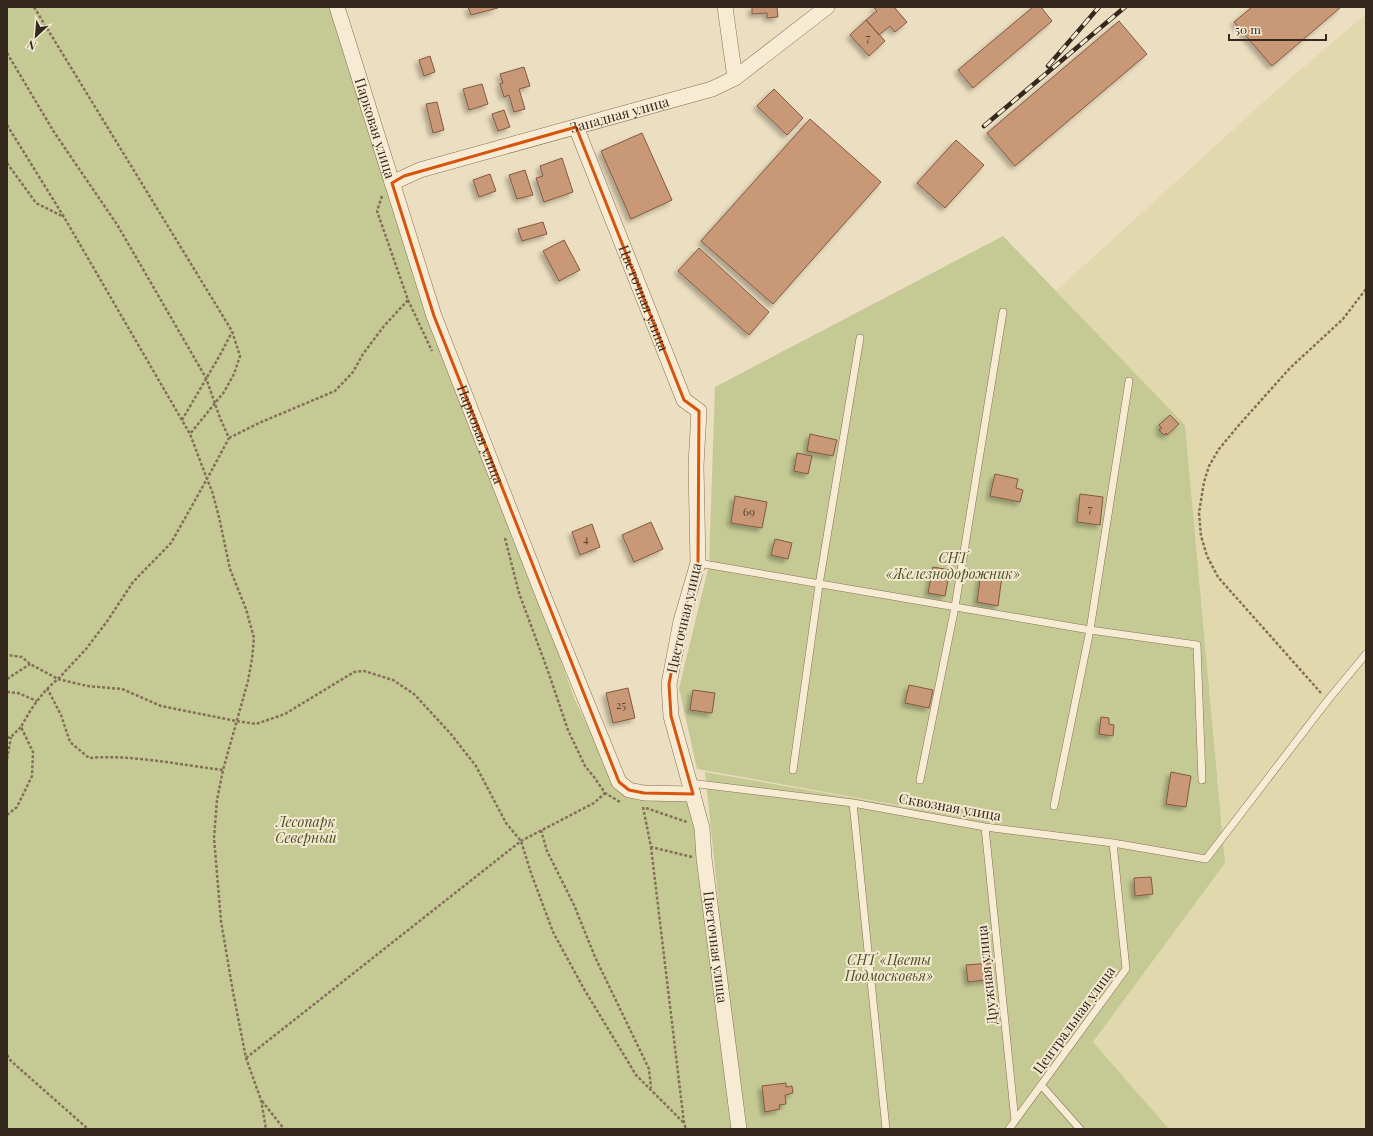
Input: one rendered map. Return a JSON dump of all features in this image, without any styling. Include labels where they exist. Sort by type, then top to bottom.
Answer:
[{"type":"street","name":"Парковая улица","points":[[337,7],[434,316],[542,593],[619,782],[629,790],[644,792],[691,788]]},
{"type":"street","points":[[725,7],[736,78]]},
{"type":"street","name":"Западная улица","points":[[392,183],[420,170],[712,89],[736,78],[827,7]]},
{"type":"street","name":"Цветочная улица","points":[[576,127],[684,400],[698,411],[696,466],[698,563],[681,621],[669,684],[671,716],[702,828],[704,858],[739,1129]]},
{"type":"lane","points":[[920,780],[955,607],[1002,312]]},
{"type":"lane","points":[[793,770],[820,585],[860,338]]},
{"type":"lane","points":[[1054,806],[1090,630],[1129,381]]},
{"type":"lane","points":[[698,563],[1090,630],[1197,645],[1202,780]]},
{"type":"lane","points":[[1328,700],[1366,654]]},
{"type":"lane","name":"Сквозная улица","points":[[691,788],[853,803],[985,827],[1114,843],[1206,859],[1328,700]]},
{"type":"lane","points":[[853,803],[886,1129]]},
{"type":"lane","name":"Дружная улица","points":[[985,827],[1015,1122]]},
{"type":"lane","name":"Центральная улица","points":[[1009,1129],[1042,1086],[1126,969],[1114,843]]},
{"type":"lane","points":[[1042,1086],[1080,1129]]},
{"type":"path","points":[[34,7],[232,331],[240,356],[234,374],[224,392],[190,434]]},
{"type":"path","points":[[7,53],[54,132],[118,226],[206,378],[229,438]]},
{"type":"path","points":[[7,125],[64,217],[190,434],[212,491],[230,569],[246,609],[254,638],[248,681],[222,770],[217,800],[214,838],[222,921],[233,992],[246,1058],[261,1100],[266,1129]]},
{"type":"path","points":[[7,163],[36,203],[64,217]]},
{"type":"path","points":[[1328,700],[1218,577],[1207,556],[1203,543],[1199,513],[1204,482],[1209,466],[1219,448],[1290,368],[1343,319],[1366,289]]},
{"type":"path","points":[[7,738],[11,737],[21,727],[30,711],[47,688],[58,679],[86,649],[108,620],[133,582],[171,543],[229,438],[259,423],[335,390],[353,372],[367,348],[384,326],[408,300]]},
{"type":"path","points":[[182,420],[220,355],[232,331]]},
{"type":"path","points":[[7,655],[22,657],[30,664],[58,679],[87,686],[122,689],[161,706],[256,724],[285,714],[354,672],[364,671],[393,680],[414,694],[450,733],[471,760],[506,823],[521,841],[553,932],[584,990],[636,1075],[652,1089],[684,1123]]},
{"type":"path","points":[[7,679],[30,664]]},
{"type":"path","points":[[47,688],[61,715],[70,742],[90,758],[104,756],[138,759],[222,770]]},
{"type":"path","points":[[7,692],[18,692],[37,702]]},
{"type":"path","points":[[7,815],[17,807],[32,776],[33,752],[21,727]]},
{"type":"path","points":[[7,759],[11,737]]},
{"type":"path","points":[[246,1058],[521,841],[594,803],[606,793]]},
{"type":"path","points":[[643,806],[651,847],[684,1123],[686,1129]]},
{"type":"path","points":[[541,830],[548,851],[574,905],[595,957],[649,1069],[652,1089]]},
{"type":"path","points":[[651,847],[691,857],[704,858]]},
{"type":"path","points":[[7,1055],[11,1061],[36,1081],[88,1129]]},
{"type":"path","points":[[261,1100],[284,1129]]},
{"type":"highlighted area","points":[[576,127],[684,400],[699,411],[698,563],[681,621],[669,684],[671,716],[693,794],[644,793],[629,790],[619,782],[434,316],[392,183],[404,176]]},
{"type":"shaded area","points":[[1366,14],[1366,1129],[1169,1129],[1093,1042],[1225,862],[1185,425],[1056,291],[1280,87]]},
{"type":"green space","name":"Лесопарк Северный","points":[[7,7],[333,7],[477,427],[575,700],[596,743],[636,800],[682,795],[703,820],[719,908],[705,772],[1014,826],[697,769],[679,688],[709,565],[715,387],[1003,236],[1185,425],[1225,863],[1093,1042],[1169,1129],[7,1129]]},
{"type":"building","points":[[468,7],[497,7],[498,8],[471,15]]},
{"type":"building","points":[[752,7],[777,7],[778,17],[767,18],[767,13],[752,14]]},
{"type":"building","points":[[873,7],[894,7],[907,22],[895,32],[890,26],[879,35],[866,20],[877,11]]},
{"type":"building","points":[[1033,7],[1041,7],[1052,21],[973,88],[958,70]]},
{"type":"building","points":[[1252,7],[1341,7],[1272,66],[1234,22]]},
{"type":"building","points":[[866,20],[885,41],[869,56],[850,35]]},
{"type":"building","points":[[1119,21],[1147,54],[1015,166],[987,133]]},
{"type":"building","points":[[430,56],[435,72],[424,76],[419,60]]},
{"type":"building","points":[[524,67],[530,86],[519,89],[525,109],[514,112],[509,95],[504,97],[500,84],[503,83],[500,74]]},
{"type":"building","points":[[482,84],[488,104],[469,110],[463,89]]},
{"type":"building","points":[[774,89],[803,118],[787,135],[757,106]]},
{"type":"building","points":[[437,102],[444,130],[433,133],[426,104]]},
{"type":"building","points":[[504,110],[510,127],[498,131],[492,114]]},
{"type":"building","points":[[810,119],[881,182],[773,304],[701,241]]},
{"type":"building","points":[[642,133],[672,200],[631,219],[601,151]]},
{"type":"building","points":[[956,140],[984,165],[945,208],[917,183]]},
{"type":"building","points":[[562,158],[573,192],[544,202],[536,178],[543,176],[540,166]]},
{"type":"building","points":[[525,170],[533,195],[517,199],[509,175]]},
{"type":"building","points":[[490,174],[496,191],[479,197],[473,180]]},
{"type":"building","points":[[543,222],[547,234],[522,241],[518,229]]},
{"type":"building","points":[[564,240],[580,270],[559,281],[543,251]]},
{"type":"building","points":[[699,248],[769,312],[749,335],[678,271]]},
{"type":"building","points":[[1170,415],[1179,424],[1167,435],[1166,433],[1164,435],[1159,430],[1162,428],[1159,425]]},
{"type":"building","points":[[810,434],[837,440],[833,456],[807,451]]},
{"type":"building","points":[[797,453],[812,456],[808,474],[794,471]]},
{"type":"building","points":[[995,474],[1018,479],[1016,488],[1023,490],[1020,502],[990,496]]},
{"type":"building","points":[[1080,494],[1103,497],[1100,525],[1077,522]]},
{"type":"building","points":[[735,496],[767,502],[762,528],[731,523]]},
{"type":"building","points":[[651,522],[663,549],[634,562],[622,535]]},
{"type":"building","points":[[592,524],[600,547],[580,555],[572,532]]},
{"type":"building","points":[[775,539],[792,543],[788,559],[771,555]]},
{"type":"building","points":[[933,567],[950,570],[945,596],[928,593]]},
{"type":"building","points":[[981,573],[1002,576],[998,606],[977,602]]},
{"type":"building","points":[[909,685],[933,690],[929,708],[905,703]]},
{"type":"building","points":[[628,688],[635,718],[613,723],[606,693]]},
{"type":"building","points":[[693,690],[715,693],[712,713],[690,710]]},
{"type":"building","points":[[1101,717],[1109,718],[1109,724],[1114,725],[1113,736],[1099,734]]},
{"type":"building","points":[[1171,772],[1191,776],[1186,807],[1166,804]]},
{"type":"building","points":[[1151,877],[1153,894],[1135,896],[1134,878]]},
{"type":"building","points":[[991,963],[993,979],[968,982],[966,965]]},
{"type":"building","points":[[786,1083],[786,1087],[792,1086],[793,1093],[785,1095],[786,1104],[779,1105],[780,1109],[765,1112],[762,1086]]},
{"type":"railway","points":[[1048,66],[1099,7]]},
{"type":"railway","points":[[984,126],[1125,7]]},
{"type":"park label","name":"СНТ «Железнодорожник»","points":[[953,566]]},
{"type":"park label","name":"СНТ «Цветы Подмосковья»","points":[[889,968]]}]
